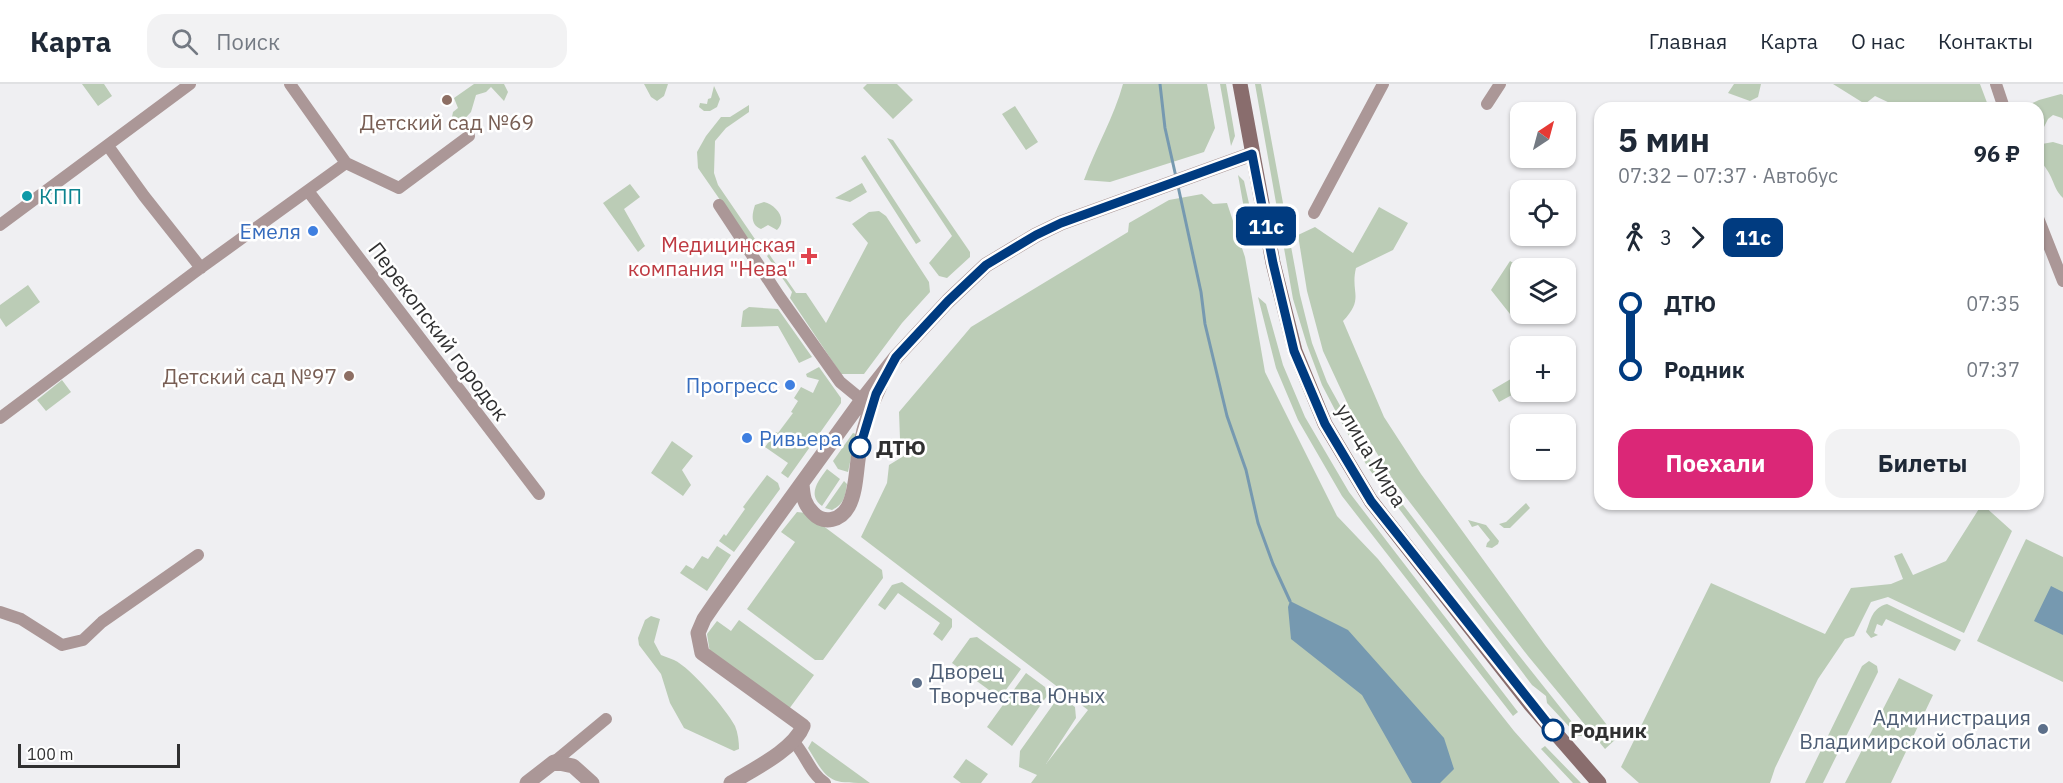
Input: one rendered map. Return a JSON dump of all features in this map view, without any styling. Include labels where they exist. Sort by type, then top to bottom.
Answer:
[{"type":"main road","name":"улица Мира","points":[[1240,84],[1273,263],[1294,351],[1325,424],[1371,501],[1531,705],[1599,783]]},
{"type":"street","points":[[0,225],[190,84]]},
{"type":"street","points":[[290,84],[346,163],[399,188],[468,136]]},
{"type":"street","points":[[1314,213],[1383,84]]},
{"type":"street","points":[[1487,104],[1500,84]]},
{"type":"street","points":[[1996,84],[2002,102]]},
{"type":"street","points":[[108,146],[140,191],[201,268]]},
{"type":"street","points":[[731,783],[778,753],[801,733],[803,726],[702,653],[698,633],[704,618],[802,484],[867,404],[896,357],[948,301],[986,265],[1036,235],[1117,201],[1252,154]]},
{"type":"street","points":[[0,418],[346,163]]},
{"type":"street","name":"Перекопский городок","points":[[308,191],[539,494]]},
{"type":"street","points":[[718,205],[779,297],[840,382],[867,404]]},
{"type":"street","points":[[2044,233],[2063,280]]},
{"type":"street","points":[[802,484],[803,502],[815,516],[830,520],[841,516],[849,506],[867,404]]},
{"type":"street","points":[[0,612],[21,619],[62,645],[83,640],[102,622],[198,555]]},
{"type":"street","points":[[527,783],[606,719]]},
{"type":"street","points":[[793,741],[816,777],[825,783]]},
{"type":"street","points":[[554,762],[573,766],[592,783]]},
{"type":"green space","points":[[82,84],[104,84],[112,96],[98,106]]},
{"type":"green space","points":[[474,84],[504,84],[508,92],[504,101],[491,87],[486,92],[476,95],[471,112],[458,126],[452,117],[453,112],[458,108],[454,98]]},
{"type":"green space","points":[[644,84],[668,84],[664,96],[657,101],[651,97]]},
{"type":"green space","points":[[867,84],[897,84],[913,100],[893,119],[863,88]]},
{"type":"green space","points":[[1123,84],[1207,84],[1215,128],[1204,152],[1110,182],[1084,180]]},
{"type":"green space","points":[[1220,84],[1226,84],[1235,136],[1231,146]]},
{"type":"green space","points":[[1255,84],[1261,84],[1300,295],[1312,343],[1327,382],[1374,467],[1583,736],[1578,736],[1547,703],[1546,696],[1532,685],[1369,469],[1322,385],[1293,299]]},
{"type":"green space","points":[[1734,84],[1761,84],[1758,97],[1750,101],[1728,93]]},
{"type":"green space","points":[[1833,84],[1980,84],[1987,102],[1888,102],[1875,96],[1868,102],[1862,102]]},
{"type":"green space","points":[[714,86],[720,99],[717,107],[704,111],[699,107],[700,103],[707,104]]},
{"type":"green space","points":[[2063,95],[2063,120],[2053,115],[2044,127],[2044,102],[2035,102]]},
{"type":"green space","points":[[749,105],[749,112],[726,128],[715,141],[714,173],[718,185],[759,245],[754,249],[698,168],[697,152],[721,117],[730,117]]},
{"type":"green space","points":[[1015,106],[1038,142],[1026,150],[1002,114]]},
{"type":"green space","points":[[887,138],[893,140],[970,252],[970,257],[947,278],[939,276],[929,263],[952,236]]},
{"type":"green space","points":[[2053,142],[2063,145],[2063,198],[2044,166],[2044,144]]},
{"type":"green space","points":[[865,155],[921,241],[916,244],[861,158]]},
{"type":"green space","points":[[1238,175],[1244,181],[1254,226],[1250,242]]},
{"type":"green space","points":[[862,183],[867,192],[850,202],[835,198]]},
{"type":"green space","points":[[630,184],[640,197],[624,209],[645,246],[638,252],[603,203]]},
{"type":"green space","points":[[1202,194],[1213,204],[1227,203],[1245,257],[1265,372],[1337,516],[1378,559],[1514,731],[1560,783],[1031,783],[1037,775],[1019,767],[1020,751],[1057,699],[1062,698],[1075,707],[1076,718],[1046,764],[1088,710],[861,537],[887,483],[889,465],[907,454],[900,439],[899,412],[971,327],[1128,232],[1129,223],[1169,200]]},
{"type":"green space","points":[[764,202],[773,206],[781,217],[777,230],[768,225],[761,229],[753,222],[755,205]]},
{"type":"green space","points":[[1379,207],[1408,223],[1393,250],[1356,268],[1355,301],[1350,313],[1343,321],[1384,417],[1421,474],[1545,645],[1617,738],[1605,749],[1528,656],[1395,483],[1350,409],[1323,351],[1307,291],[1298,235],[1315,227],[1353,253]]},
{"type":"green space","points":[[879,211],[886,216],[929,282],[930,292],[902,323],[864,374],[841,374],[790,298],[792,292],[767,256],[769,254],[796,293],[806,293],[826,323],[868,243],[852,224],[869,212]]},
{"type":"green space","points":[[1510,261],[1510,314],[1491,290]]},
{"type":"green space","points":[[28,285],[40,302],[6,327],[0,318],[0,305]]},
{"type":"green space","points":[[1258,297],[1266,304],[1283,365],[1305,417],[1349,492],[1518,712],[1513,716],[1342,496],[1298,420],[1276,368]]},
{"type":"green space","points":[[749,307],[778,309],[812,357],[799,363],[778,326],[741,327],[743,311]]},
{"type":"green space","points":[[819,367],[841,398],[841,403],[788,478],[781,473],[788,463],[765,447],[793,413],[791,412],[798,401],[794,398],[801,387],[813,393],[819,380],[807,377],[806,374]]},
{"type":"green space","points":[[1510,379],[1510,396],[1499,402],[1492,390]]},
{"type":"green space","points":[[62,380],[71,392],[46,411],[37,400]]},
{"type":"green space","points":[[853,433],[856,434],[848,472],[838,469],[833,461]]},
{"type":"green space","points":[[672,441],[693,456],[682,470],[691,485],[683,496],[651,473]]},
{"type":"green space","points":[[827,469],[840,479],[822,506],[815,497],[815,493]]},
{"type":"green space","points":[[767,475],[778,483],[780,489],[734,552],[719,541],[724,534],[726,536],[745,509],[743,507]]},
{"type":"green space","points":[[844,481],[847,484],[841,503],[832,510],[825,508]]},
{"type":"green space","points":[[1526,503],[1530,508],[1510,528],[1504,528],[1499,524],[1506,522]]},
{"type":"green space","points":[[1978,510],[1989,510],[2012,531],[1964,633],[1888,597],[1871,602],[1854,636],[1845,639],[1818,679],[1770,783],[1639,783],[1621,767],[1711,583],[1825,634],[1851,588],[1891,584],[1903,579],[1894,556],[1902,553],[1913,575],[1946,561]]},
{"type":"green space","points":[[797,512],[806,513],[882,570],[883,578],[823,660],[815,660],[747,609],[795,542],[781,532]]},
{"type":"green space","points":[[1468,520],[1486,525],[1499,541],[1498,544],[1492,548],[1486,547],[1490,540],[1478,525],[1472,527]]},
{"type":"green space","points":[[2026,539],[2063,557],[2063,682],[1977,641]]},
{"type":"green space","points":[[717,546],[731,555],[707,591],[680,573],[686,565],[693,569],[702,556],[708,559]]},
{"type":"green space","points":[[902,582],[952,619],[952,627],[942,641],[933,634],[940,623],[898,593],[885,610],[878,605],[892,585]]},
{"type":"green space","points":[[1887,604],[1961,640],[1955,651],[1886,619],[1882,626],[1877,624],[1874,633],[1878,635],[1871,638],[1866,632],[1871,618],[1878,608]]},
{"type":"green space","points":[[651,616],[660,619],[654,642],[661,655],[681,664],[716,700],[735,726],[739,749],[734,751],[684,728],[670,703],[661,674],[639,645],[638,638],[645,620]]},
{"type":"green space","points":[[739,620],[814,675],[789,709],[710,653],[707,634],[717,621],[731,631]]},
{"type":"green space","points":[[977,637],[1021,669],[1000,698],[952,663],[970,638]]},
{"type":"green space","points":[[1869,661],[1877,666],[1878,672],[1823,783],[1805,783],[1862,666]]},
{"type":"green space","points":[[1026,673],[1045,687],[1047,696],[1012,746],[987,727]]},
{"type":"green space","points":[[1899,678],[1933,695],[1891,783],[1845,783]]},
{"type":"green space","points":[[812,741],[870,783],[832,779],[821,768],[808,748]]},
{"type":"green space","points":[[1545,746],[1581,783],[1573,783],[1541,749]]},
{"type":"green space","points":[[966,759],[988,774],[981,783],[961,783],[953,777]]},
{"type":"water","points":[[2051,586],[2063,592],[2063,635],[2034,621]]},
{"type":"water","points":[[1290,601],[1348,630],[1444,738],[1454,769],[1440,783],[1412,783],[1362,695],[1291,639],[1288,607]]},
{"type":"waterway","points":[[1160,84],[1165,128],[1176,177]]},
{"type":"waterway","points":[[1178,186],[1201,292],[1205,324],[1227,416],[1246,470],[1258,523],[1290,601]]},
{"type":"bus line","name":"11с","points":[[860,447],[876,394],[896,357],[948,301],[986,265],[1061,223],[1252,154],[1273,263],[1294,351],[1325,424],[1371,501],[1553,730]]},
{"type":"place","name":"Детский сад №69","points":[[447,100]]},
{"type":"place","name":"КПП","points":[[27,196]]},
{"type":"place","name":"Емеля","points":[[313,231]]},
{"type":"place","name":"Медицинская компания \"Нева\"","points":[[809,256]]},
{"type":"place","name":"Детский сад №97","points":[[349,376]]},
{"type":"place","name":"Прогресс","points":[[790,385]]},
{"type":"place","name":"Ривьера","points":[[747,438]]},
{"type":"place","name":"ДТЮ","points":[[860,447]]},
{"type":"place","name":"Дворец Творчества Юных","points":[[917,683]]},
{"type":"place","name":"Администрация Владимирской области","points":[[2043,729]]},
{"type":"place","name":"Родник","points":[[1553,730]]}]
